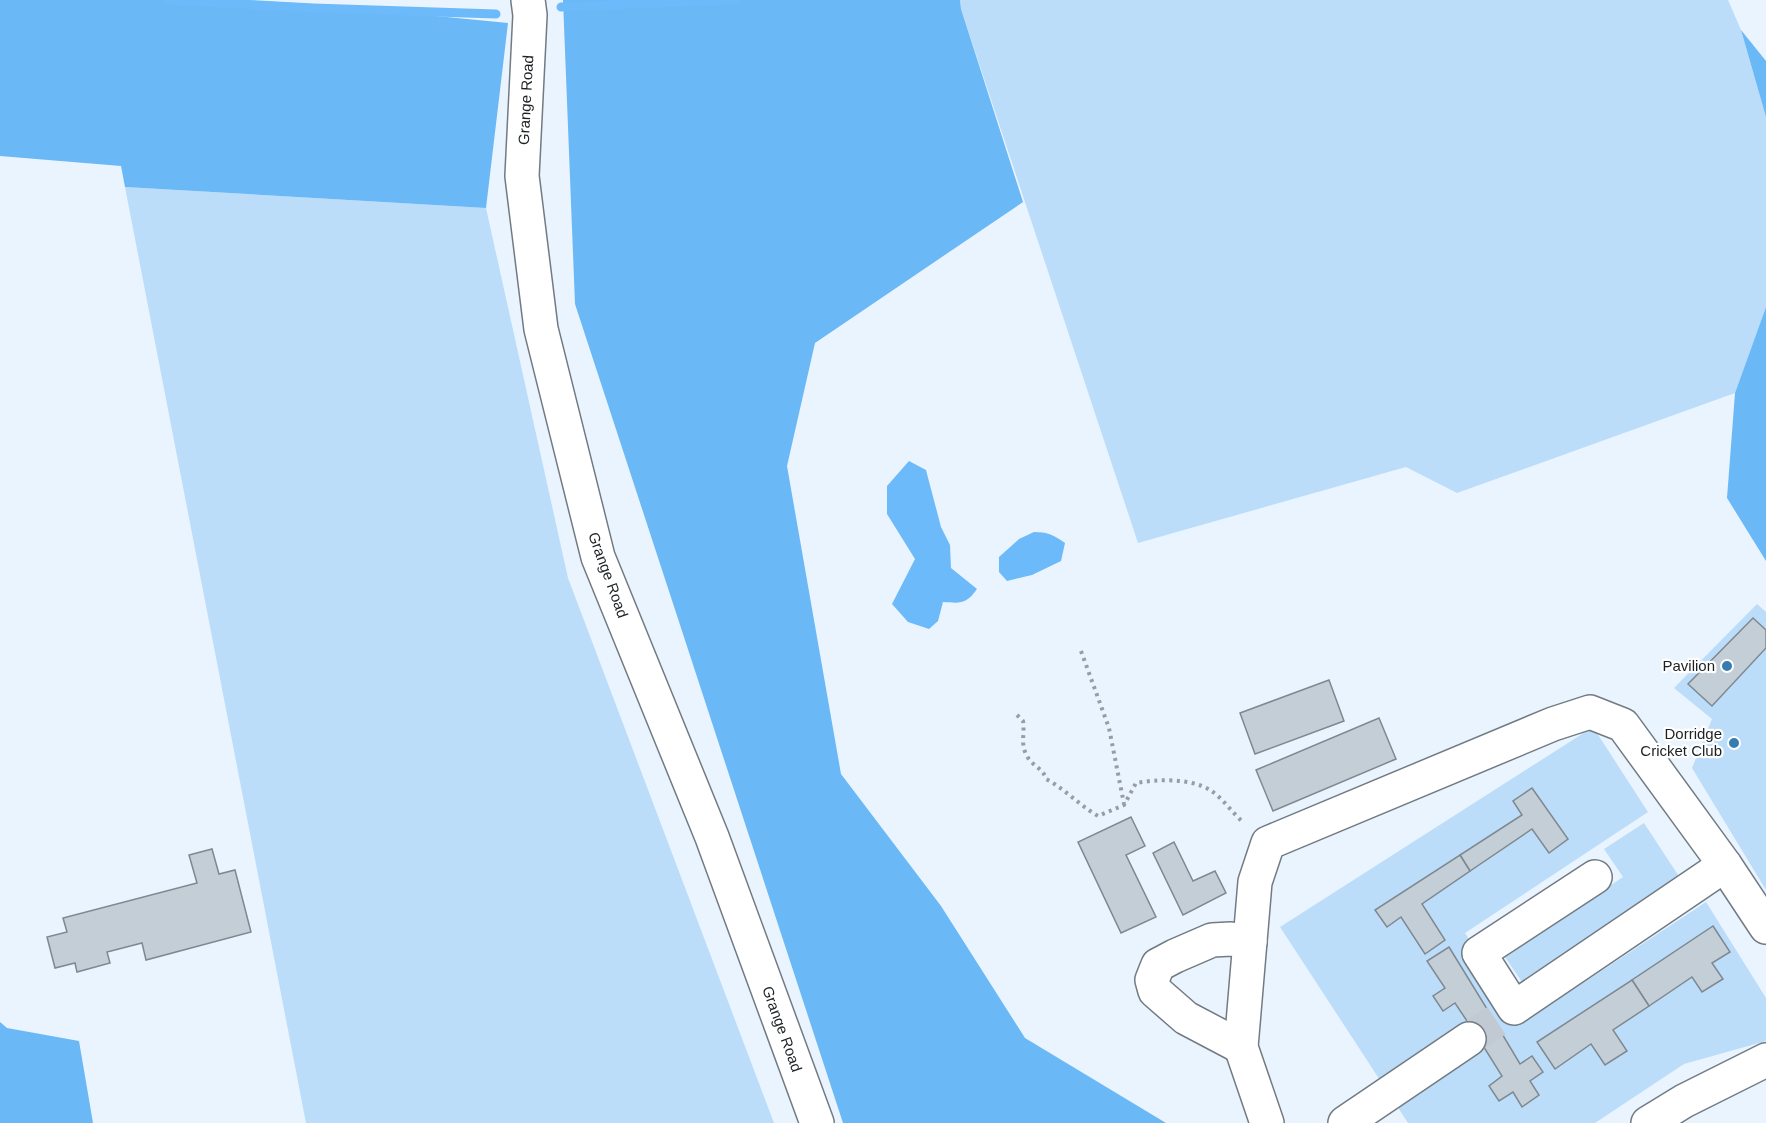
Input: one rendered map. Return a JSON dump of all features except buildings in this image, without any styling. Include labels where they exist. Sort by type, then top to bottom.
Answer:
[{"type":"main road","name":"Grange Road","points":[[528,0],[530,15],[522,176],[540,329],[598,557],[712,837],[817,1123]]},
{"type":"main road","points":[[1267,1123],[1241,1047],[1255,882],[1268,843],[1553,724],[1590,712],[1623,725],[1725,865],[1766,927]]},
{"type":"main road","points":[[1595,877],[1479,953],[1508,1012],[1725,865]]},
{"type":"main road","points":[[1241,1047],[1186,1018],[1155,991],[1152,980],[1158,965],[1212,940],[1231,939],[1250,942]]},
{"type":"main road","points":[[1345,1123],[1469,1039]]},
{"type":"main road","points":[[1648,1123],[1684,1101],[1766,1060]]},
{"type":"path","points":[[1081,651],[1108,728],[1124,805]]},
{"type":"path","points":[[1017,715],[1023,721],[1022,743],[1028,758],[1044,772],[1046,779],[1062,788],[1081,806],[1098,816],[1124,805],[1136,783],[1158,779],[1182,782],[1210,790],[1268,843]]},
{"type":"shaded area","points":[[0,0],[243,0],[313,4],[508,23],[486,208],[125,187],[121,166],[0,156]]},
{"type":"shaded area","points":[[563,0],[960,0],[1023,202],[815,343],[787,466],[841,774],[941,906],[1025,1038],[1166,1123],[843,1123],[575,304]]},
{"type":"shaded area","points":[[960,0],[1728,0],[1741,30],[1766,117],[1766,307],[1735,393],[1457,493],[1406,467],[1138,543],[961,9]]},
{"type":"shaded area","points":[[1741,30],[1766,61],[1766,117]]},
{"type":"shaded area","points":[[125,187],[486,208],[568,578],[774,1123],[306,1123]]},
{"type":"shaded area","points":[[1766,307],[1766,561],[1727,498],[1735,393]]},
{"type":"shaded area","points":[[909,461],[926,470],[941,527],[950,545],[951,568],[977,589],[962,602],[943,602],[938,621],[929,629],[908,622],[892,604],[915,559],[887,514],[887,486]]},
{"type":"shaded area","points":[[1034,532],[1050,534],[1065,543],[1061,561],[1032,575],[1007,581],[999,572],[999,557],[1019,539]]},
{"type":"shaded area","name":"Dorridge Cricket Club","points":[[1757,604],[1766,612],[1766,890],[1692,768],[1712,719],[1674,688]]},
{"type":"shaded area","points":[[1593,727],[1648,812],[1465,933],[1524,1022],[1706,902],[1766,998],[1766,1041],[1684,1064],[1595,1123],[1408,1123],[1280,927]]},
{"type":"shaded area","points":[[1644,823],[1684,884],[1526,988],[1505,957],[1623,877],[1604,849]]},
{"type":"shaded area","points":[[0,1022],[7,1028],[79,1041],[93,1123],[0,1123]]},
{"type":"waterway","points":[[166,0],[496,14]]},
{"type":"waterway","points":[[561,7],[738,0]]},
{"type":"tunnel","points":[[1469,1039],[1502,1017]]},
{"type":"place","name":"Pavilion","points":[[1727,666]]},
{"type":"place","name":"Dorridge Cricket Club","points":[[1734,743]]}]
